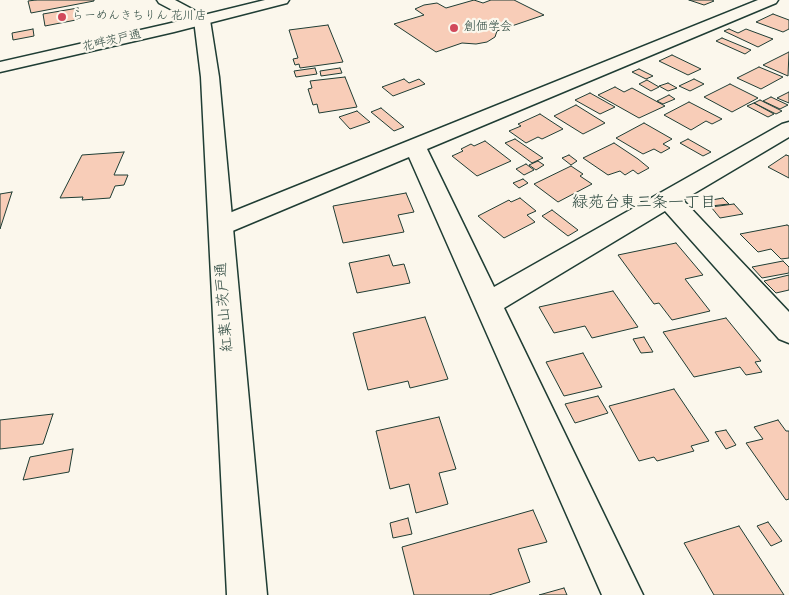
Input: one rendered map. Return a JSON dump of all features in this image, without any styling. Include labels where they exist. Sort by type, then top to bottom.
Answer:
[{"type":"street","points":[[164,0],[202,20]]},
{"type":"street","name":"花畔茨戸通","points":[[0,67],[282,0]]},
{"type":"street","points":[[221,226],[778,1]]},
{"type":"street","name":"紅葉山茨戸通","points":[[202,20],[210,77],[247,595]]},
{"type":"street","points":[[488,304],[789,128]]},
{"type":"street","points":[[416,146],[623,595]]},
{"type":"street","points":[[668,199],[789,331]]},
{"type":"building","name":"創価学会","points":[[474,0],[483,3],[491,0],[514,0],[544,15],[497,31],[495,37],[487,42],[476,44],[462,43],[436,52],[394,24],[424,15],[415,9],[424,5],[437,3],[446,8]]},
{"type":"building","points":[[689,0],[712,0],[714,1],[704,5]]},
{"type":"building","points":[[28,1],[94,1],[31,13]]},
{"type":"building","name":"らーめんきちりん 花川店","points":[[78,8],[81,19],[45,26],[43,14]]},
{"type":"building","points":[[773,14],[789,20],[789,29],[783,32],[756,22]]},
{"type":"building","points":[[328,25],[343,62],[300,68],[299,64],[295,65],[293,59],[298,58],[289,30]]},
{"type":"building","points":[[33,29],[34,36],[13,40],[12,33]]},
{"type":"building","points":[[729,29],[738,33],[746,29],[773,39],[758,47],[724,31]]},
{"type":"building","points":[[722,38],[751,50],[745,54],[716,41]]},
{"type":"building","points":[[789,52],[788,76],[763,65]]},
{"type":"building","points":[[672,55],[701,69],[688,75],[659,61]]},
{"type":"building","points":[[759,67],[783,77],[761,89],[737,78]]},
{"type":"building","points":[[315,68],[317,74],[296,77],[294,71]]},
{"type":"building","points":[[340,68],[342,73],[321,76],[320,71]]},
{"type":"building","points":[[639,69],[653,76],[646,79],[632,72]]},
{"type":"building","points":[[345,77],[357,107],[319,113],[317,104],[313,105],[308,89],[312,88],[310,81]]},
{"type":"building","points":[[404,79],[409,83],[419,79],[425,84],[393,96],[382,87]]},
{"type":"building","points":[[694,79],[704,84],[690,91],[679,86]]},
{"type":"building","points":[[647,80],[659,87],[651,91],[639,84]]},
{"type":"building","points":[[668,83],[677,88],[668,91],[659,86]]},
{"type":"building","points":[[730,84],[758,98],[732,112],[704,97]]},
{"type":"building","points":[[615,87],[624,92],[632,88],[665,106],[639,118],[598,95]]},
{"type":"building","points":[[789,92],[789,103],[777,98]]},
{"type":"building","points":[[590,93],[615,107],[600,114],[575,100]]},
{"type":"building","points":[[669,95],[675,99],[663,104],[657,101]]},
{"type":"building","points":[[771,97],[788,105],[780,109],[763,101]]},
{"type":"building","points":[[760,100],[782,111],[776,114],[754,103]]},
{"type":"building","points":[[689,102],[722,119],[712,124],[706,121],[691,130],[664,115]]},
{"type":"building","points":[[754,103],[774,114],[768,117],[747,106]]},
{"type":"building","points":[[576,105],[605,123],[583,134],[554,116]]},
{"type":"building","points":[[381,108],[404,127],[394,131],[371,112]]},
{"type":"building","points":[[357,111],[370,122],[350,129],[339,117]]},
{"type":"building","points":[[540,114],[563,129],[542,139],[538,137],[526,143],[509,131],[521,126],[518,124]]},
{"type":"building","points":[[644,123],[672,139],[663,144],[670,148],[661,153],[654,149],[643,154],[616,138]]},
{"type":"building","points":[[515,139],[543,158],[532,163],[505,143]]},
{"type":"building","points":[[688,139],[711,152],[703,156],[680,143]]},
{"type":"building","points":[[485,141],[511,161],[477,176],[452,156],[463,151],[461,149],[471,144],[474,146]]},
{"type":"building","points":[[614,143],[649,168],[638,174],[633,170],[625,175],[620,171],[608,175],[583,158]]},
{"type":"building","points":[[124,152],[114,175],[128,175],[124,185],[115,186],[110,198],[82,200],[83,197],[60,198],[82,155]]},
{"type":"building","points":[[569,155],[577,161],[571,165],[562,158]]},
{"type":"building","points":[[786,155],[789,156],[789,178],[768,167]]},
{"type":"building","points":[[538,161],[544,165],[536,170],[529,165]]},
{"type":"building","points":[[526,164],[534,170],[524,175],[516,169]]},
{"type":"building","points":[[571,166],[583,174],[580,176],[592,184],[558,202],[534,184]]},
{"type":"building","points":[[523,179],[528,183],[519,188],[513,183]]},
{"type":"building","points":[[12,192],[0,229],[0,194]]},
{"type":"building","points":[[406,193],[414,212],[398,215],[404,232],[343,243],[333,206]]},
{"type":"building","points":[[520,198],[536,211],[527,215],[535,222],[504,238],[478,216],[509,200],[511,202]]},
{"type":"building","points":[[723,198],[729,204],[711,206],[706,201]]},
{"type":"building","points":[[734,204],[743,214],[720,218],[711,207]]},
{"type":"building","points":[[552,210],[578,230],[568,236],[542,216]]},
{"type":"building","points":[[789,226],[789,258],[781,259],[771,249],[758,252],[740,234]]},
{"type":"building","points":[[676,243],[703,275],[685,279],[710,311],[672,320],[659,303],[654,304],[618,255]]},
{"type":"building","points":[[389,255],[393,266],[404,264],[410,283],[357,293],[349,263]]},
{"type":"building","points":[[783,261],[789,267],[789,273],[762,278],[752,267]]},
{"type":"building","points":[[789,275],[789,290],[776,293],[764,281]]},
{"type":"building","points":[[613,291],[638,327],[592,338],[585,326],[554,333],[539,307]]},
{"type":"building","points":[[425,317],[448,379],[410,388],[408,381],[368,390],[353,333]]},
{"type":"building","points":[[726,318],[761,361],[755,362],[762,372],[746,375],[740,367],[694,377],[663,332]]},
{"type":"building","points":[[644,337],[653,352],[641,353],[633,339]]},
{"type":"building","points":[[583,353],[602,387],[564,396],[546,362]]},
{"type":"building","points":[[674,389],[709,441],[691,446],[694,451],[657,461],[654,457],[639,461],[609,406]]},
{"type":"building","points":[[598,396],[608,413],[575,423],[565,404]]},
{"type":"building","points":[[53,414],[43,444],[0,449],[0,420]]},
{"type":"building","points":[[439,417],[456,469],[439,473],[448,504],[416,513],[409,484],[390,489],[376,431]]},
{"type":"building","points":[[778,420],[786,431],[789,431],[789,499],[786,500],[746,443],[763,439],[754,427]]},
{"type":"building","points":[[726,430],[736,445],[726,449],[715,432]]},
{"type":"building","points":[[73,449],[69,472],[23,480],[30,457]]},
{"type":"building","points":[[533,510],[547,542],[518,549],[530,582],[489,595],[414,595],[402,547]]},
{"type":"building","points":[[408,518],[412,534],[393,538],[390,523]]},
{"type":"building","points":[[768,522],[782,541],[771,546],[757,526]]},
{"type":"building","points":[[739,526],[784,595],[714,595],[684,543]]},
{"type":"building","points":[[564,588],[567,595],[539,595]]},
{"type":"place","name":"らーめんきちりん 花川店","points":[[62,17]]},
{"type":"place","name":"創価学会","points":[[454,28]]},
{"type":"district","name":"緑苑台東三条一丁目","points":[[644,205]]}]
